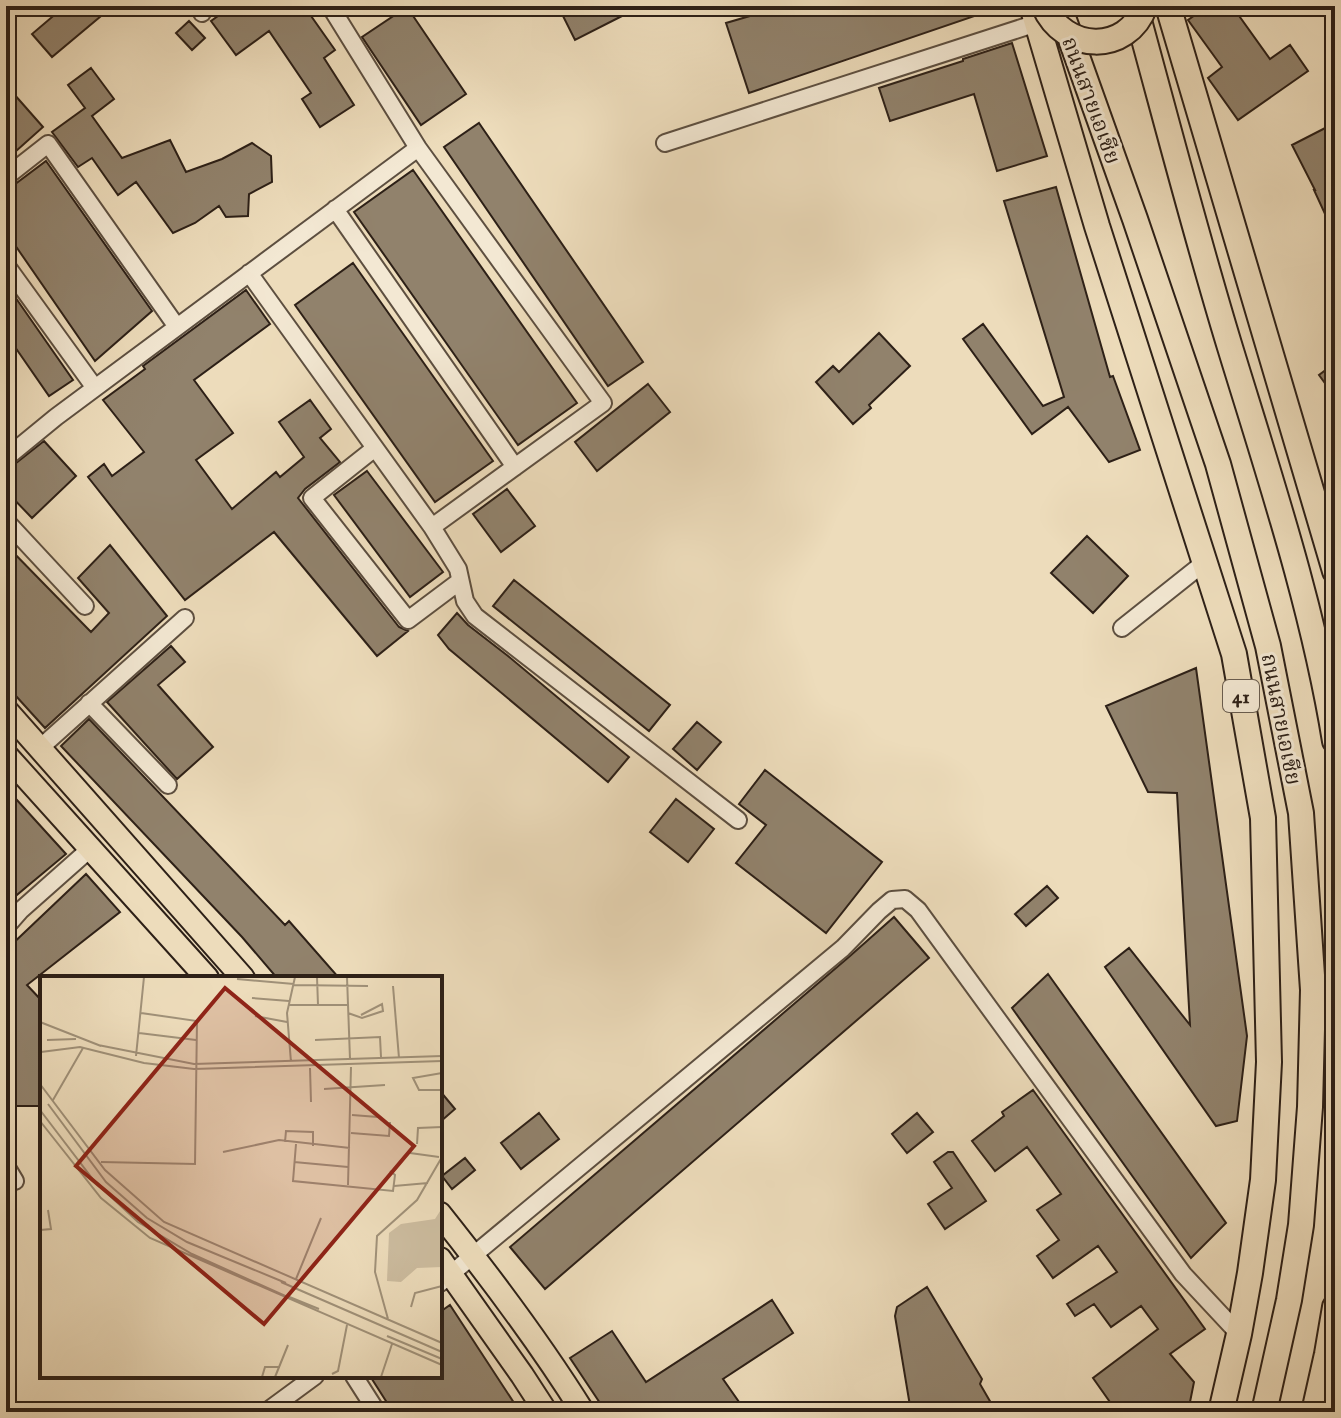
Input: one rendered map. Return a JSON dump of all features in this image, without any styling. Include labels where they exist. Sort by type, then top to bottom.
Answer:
[{"type":"highway","name":"ถนนสายเอเชีย","points":[[1059,6],[1218,464],[1268,646],[1301,813],[1313,990],[1310,1107],[1301,1225],[1289,1300],[1264,1412]]},
{"type":"highway","points":[[1072,6],[1135,219]]},
{"type":"highway","points":[[1135,6],[1209,276],[1299,576],[1335,741]]},
{"type":"highway","points":[[1038,12],[1070,36],[1091,42],[1122,35],[1138,20],[1145,6]]},
{"type":"highway","points":[[1168,6],[1335,571]]},
{"type":"highway","name":"ถนนสายเอเชีย","points":[[1038,12],[1097,226],[1234,654],[1263,818],[1269,1062],[1263,1180],[1239,1334],[1221,1412]]},
{"type":"highway","points":[[1314,1412],[1335,1307]]},
{"type":"main road","points":[[6,710],[241,976]]},
{"type":"main road","points":[[6,755],[205,976]]},
{"type":"main road","points":[[442,1217],[549,1356],[583,1412]]},
{"type":"main road","points":[[444,1272],[546,1412]]},
{"type":"street","points":[[330,6],[418,148],[603,403],[432,527]]},
{"type":"street","points":[[665,143],[1038,12]]},
{"type":"street","points":[[6,177],[48,144],[177,327]]},
{"type":"street","points":[[6,458],[56,417],[418,148]]},
{"type":"street","points":[[335,209],[515,467]]},
{"type":"street","points":[[6,265],[95,388]]},
{"type":"street","points":[[249,273],[432,527],[458,569],[465,601],[475,616],[738,820]]},
{"type":"street","points":[[375,448],[312,498],[408,620],[460,581]]},
{"type":"street","points":[[6,521],[85,606]]},
{"type":"street","points":[[1122,628],[1205,562]]},
{"type":"street","points":[[40,748],[185,618]]},
{"type":"street","points":[[89,703],[168,785]]},
{"type":"street","points":[[6,927],[91,848]]},
{"type":"street","points":[[444,1272],[473,1256],[843,948],[892,900],[905,899],[918,910],[1183,1274],[1239,1334]]},
{"type":"street","points":[[6,1166],[15,1181]]},
{"type":"street","points":[[266,1412],[312,1378]]},
{"type":"street","points":[[355,1378],[377,1412]]},
{"type":"building","points":[[65,6],[113,6],[52,57],[32,34]]},
{"type":"building","points":[[232,6],[304,6],[335,50],[324,58],[354,105],[320,127],[302,99],[311,93],[269,31],[236,55],[211,21]]},
{"type":"building","points":[[558,6],[619,6],[624,15],[575,40]]},
{"type":"building","points":[[784,6],[998,8],[749,93],[726,23]]},
{"type":"building","points":[[1208,6],[1232,6],[1270,59],[1290,45],[1308,71],[1238,120],[1208,78],[1222,67],[1188,20]]},
{"type":"building","points":[[407,7],[466,94],[421,125],[362,37]]},
{"type":"building","points":[[189,21],[205,38],[192,50],[176,33]]},
{"type":"building","points":[[1012,43],[1047,156],[997,171],[974,94],[890,121],[879,88]]},
{"type":"building","points":[[91,68],[114,99],[92,116],[122,158],[170,140],[186,172],[222,159],[252,143],[271,156],[272,182],[249,194],[248,216],[226,217],[219,206],[195,223],[173,233],[136,182],[118,195],[92,158],[78,167],[52,132],[85,108],[68,85]]},
{"type":"building","points":[[6,85],[43,127],[6,160]]},
{"type":"building","points":[[479,123],[643,362],[608,386],[444,147]]},
{"type":"building","points":[[1335,123],[1335,209],[1325,214],[1292,145]]},
{"type":"building","points":[[46,161],[152,311],[95,361],[6,232],[6,191]]},
{"type":"building","points":[[413,170],[577,403],[518,445],[354,212]]},
{"type":"building","points":[[1056,187],[1110,377],[1113,376],[1140,450],[1109,462],[1068,407],[1032,434],[963,339],[983,324],[1043,406],[1064,397],[1004,201]]},
{"type":"building","points":[[353,263],[493,461],[435,502],[295,305]]},
{"type":"building","points":[[6,284],[73,380],[49,396],[6,334]]},
{"type":"building","points":[[246,290],[270,324],[194,380],[233,433],[196,460],[232,509],[276,472],[280,477],[304,457],[279,422],[310,400],[331,429],[320,438],[340,462],[298,498],[399,627],[408,631],[377,656],[274,532],[185,600],[88,477],[104,464],[112,476],[144,452],[103,400],[145,369],[143,366]]},
{"type":"building","points":[[879,333],[910,366],[853,424],[816,382],[833,366],[839,372]]},
{"type":"building","points":[[1335,363],[1335,397],[1319,375]]},
{"type":"building","points":[[648,384],[670,412],[597,471],[575,442]]},
{"type":"building","points":[[44,441],[76,476],[32,518],[6,491],[6,471]]},
{"type":"building","points":[[367,471],[443,572],[410,597],[334,495]]},
{"type":"building","points":[[507,489],[535,526],[501,552],[473,514]]},
{"type":"building","points":[[1087,536],[1128,576],[1093,613],[1051,573]]},
{"type":"building","points":[[6,545],[91,632],[109,613],[78,578],[110,545],[167,616],[45,728],[6,685]]},
{"type":"building","points":[[514,580],[670,705],[649,731],[493,606]]},
{"type":"building","points":[[457,613],[629,757],[608,782],[449,649],[438,635]]},
{"type":"building","points":[[171,646],[185,662],[158,685],[213,747],[177,779],[107,702]]},
{"type":"building","points":[[1196,668],[1247,1036],[1237,1121],[1216,1126],[1105,967],[1129,948],[1190,1025],[1177,793],[1148,792],[1106,706]]},
{"type":"building","points":[[89,719],[285,925],[289,921],[337,976],[275,976],[61,746]]},
{"type":"building","points":[[697,722],[721,742],[697,770],[673,749]]},
{"type":"building","points":[[765,770],[882,862],[826,933],[736,863],[766,825],[739,804]]},
{"type":"building","points":[[6,788],[66,854],[6,904]]},
{"type":"building","points":[[676,799],[714,829],[688,862],[650,832]]},
{"type":"building","points":[[86,874],[120,912],[27,985],[40,999],[40,1106],[16,1106],[6,1095],[6,1063],[11,1056],[6,1047],[6,1020],[9,1018],[6,950]]},
{"type":"building","points":[[1047,886],[1058,898],[1026,926],[1015,914]]},
{"type":"building","points":[[894,917],[929,958],[545,1289],[510,1247]]},
{"type":"building","points":[[1048,974],[1226,1223],[1191,1258],[1012,1008]]},
{"type":"building","points":[[1033,1090],[1205,1329],[1170,1354],[1194,1382],[1188,1412],[1117,1412],[1093,1378],[1158,1329],[1141,1306],[1111,1327],[1094,1304],[1075,1316],[1067,1304],[1117,1272],[1098,1246],[1053,1278],[1037,1256],[1059,1240],[1037,1210],[1061,1194],[1027,1147],[995,1171],[972,1141],[1004,1116],[1002,1112]]},
{"type":"building","points":[[442,1093],[455,1109],[442,1120]]},
{"type":"building","points":[[539,1113],[559,1139],[521,1169],[501,1143]]},
{"type":"building","points":[[917,1113],[933,1132],[907,1153],[892,1134]]},
{"type":"building","points":[[953,1152],[986,1201],[945,1229],[928,1204],[952,1188],[934,1162]]},
{"type":"building","points":[[465,1158],[475,1170],[452,1189],[442,1176]]},
{"type":"building","points":[[927,1287],[982,1379],[980,1384],[994,1412],[911,1412],[895,1316],[897,1307]]},
{"type":"building","points":[[772,1300],[793,1333],[723,1379],[746,1412],[606,1412],[570,1358],[612,1331],[646,1382]]},
{"type":"building","points":[[450,1305],[520,1412],[393,1412],[371,1378],[442,1378],[442,1311]]}]
